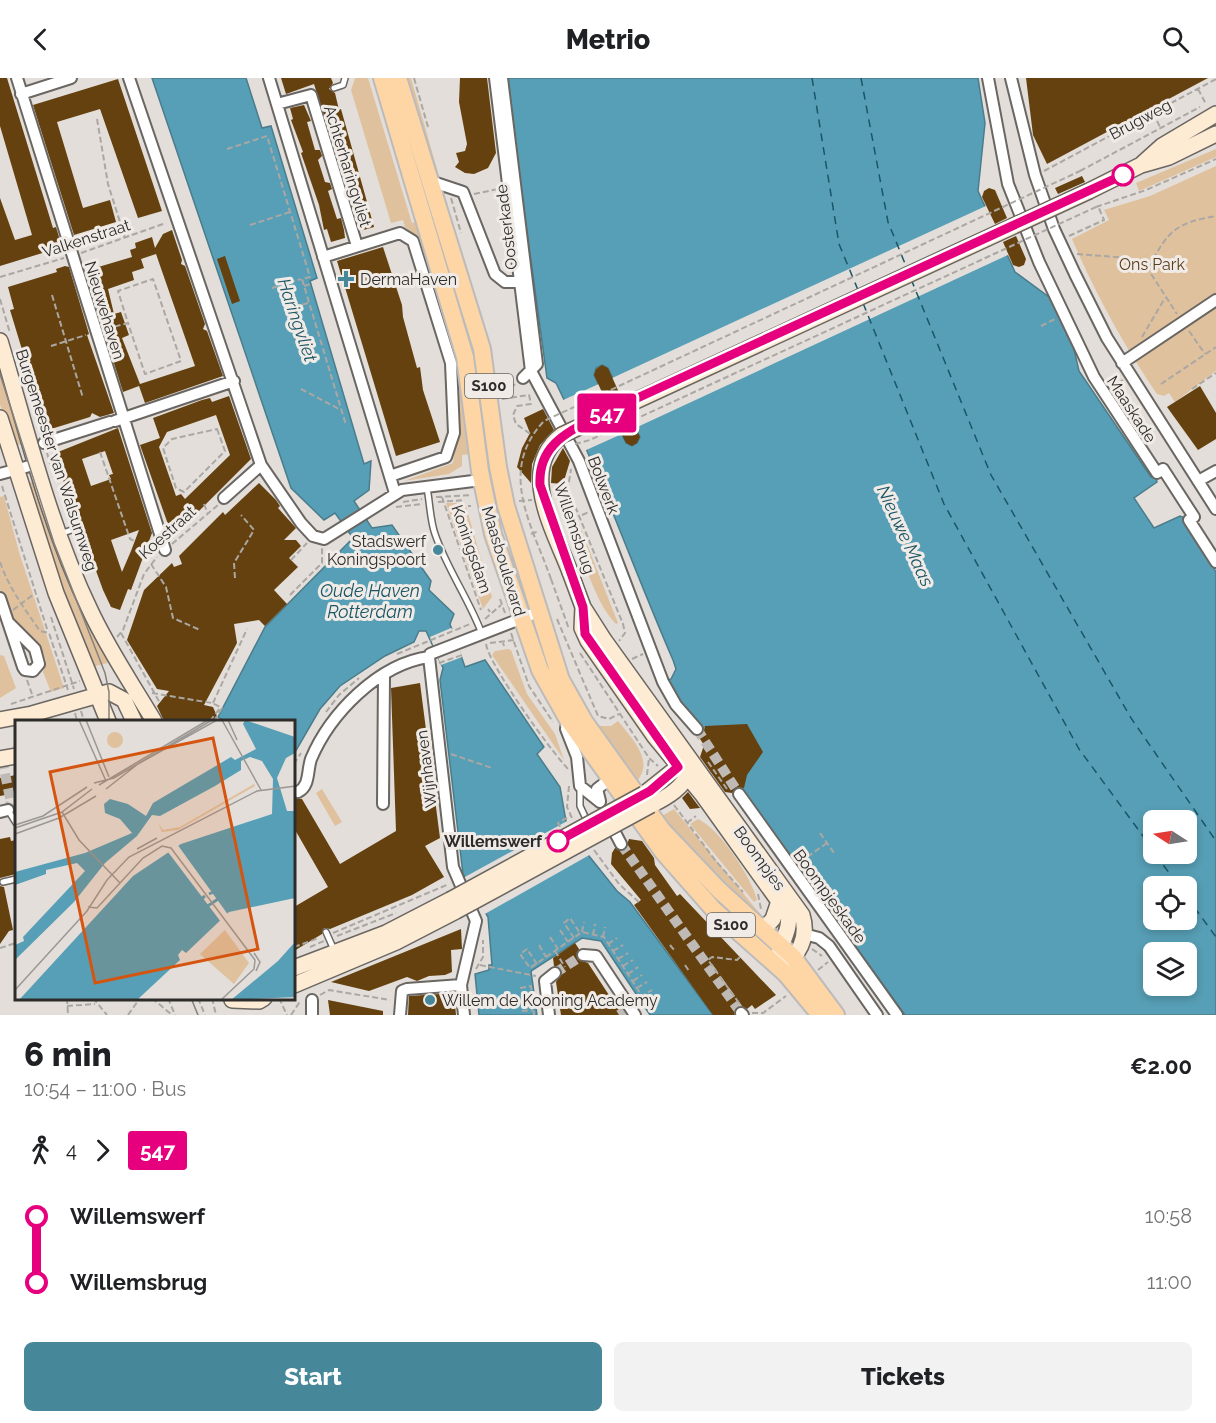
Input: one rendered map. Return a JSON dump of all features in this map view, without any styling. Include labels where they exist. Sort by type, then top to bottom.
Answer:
[{"type":"main road","name":"Maasboulevard","points":[[382,78],[465,357],[481,480],[493,534],[540,670],[567,718],[663,852],[700,895],[779,968]]},
{"type":"main road","name":"Maasboulevard","points":[[398,78],[485,361],[498,466],[506,506],[547,613],[561,680],[591,730],[669,838],[719,890],[788,952]]},
{"type":"main road","name":"Brugweg","points":[[1141,165],[1211,109]]},
{"type":"main road","name":"Brugweg","points":[[1089,191],[1141,165],[1170,157],[1216,134]]},
{"type":"main road","name":"Willemsbrug","points":[[686,769],[583,607],[540,485],[542,464],[557,438],[596,417],[1089,191]]},
{"type":"main road","name":"Burgemeester van Walsumweg","points":[[9,342],[37,464],[60,534],[90,611],[153,720]]},
{"type":"main road","points":[[0,418],[56,593],[109,720]]},
{"type":"main road","points":[[481,480],[486,473],[494,472],[498,466]]},
{"type":"main road","points":[[110,720],[127,705],[133,685]]},
{"type":"main road","points":[[0,720],[113,693],[127,705],[134,720]]},
{"type":"main road","points":[[296,967],[329,940],[394,929],[646,793],[686,769]]},
{"type":"main road","name":"Boompjes","points":[[686,769],[788,914],[790,921],[788,952]]},
{"type":"main road","name":"Boompjes","points":[[686,769],[802,915],[804,934],[802,944],[778,959],[779,968]]},
{"type":"main road","points":[[296,984],[396,942],[451,899]]},
{"type":"main road","name":"Boompjes","points":[[764,929],[773,919],[779,901]]},
{"type":"main road","name":"S100","points":[[788,952],[836,1015]]},
{"type":"main road","name":"S100","points":[[779,968],[820,1015]]},
{"type":"main road","points":[[232,1000],[235,1015]]},
{"type":"main road","points":[[239,1000],[261,1003]]},
{"type":"street","name":"Nieuwehaven","points":[[17,78],[95,332],[116,420],[165,550]]},
{"type":"street","points":[[21,94],[71,78]]},
{"type":"street","points":[[129,78],[261,465],[298,520],[318,537],[336,531],[395,493],[481,480]]},
{"type":"street","points":[[269,78],[395,493]]},
{"type":"street","name":"Oosterkade","points":[[495,78],[519,282],[526,378]]},
{"type":"street","name":"Oosterkade","points":[[502,78],[537,364],[526,378]]},
{"type":"street","name":"Maaskade","points":[[988,78],[1008,184],[1055,298],[1094,377],[1157,473],[1163,469],[1194,517],[1190,520],[1216,562]]},
{"type":"street","name":"Maaskade","points":[[1011,78],[1032,166],[1065,253],[1102,329],[1122,363],[1216,509]]},
{"type":"street","name":"Achterharingvliet","points":[[276,104],[314,94],[357,246]]},
{"type":"street","name":"Oosterkade","points":[[430,181],[463,192],[495,274],[505,282],[519,282]]},
{"type":"street","name":"Achterharingvliet","points":[[323,257],[400,233],[413,241],[451,363],[454,433],[446,457],[390,476]]},
{"type":"street","points":[[1122,363],[1187,328],[1216,300]]},
{"type":"street","name":"Bolwerk","points":[[526,378],[546,395],[579,461],[663,682],[676,705],[696,729]]},
{"type":"street","points":[[44,443],[234,381]]},
{"type":"street","points":[[0,474],[37,464]]},
{"type":"street","points":[[224,498],[261,465]]},
{"type":"street","points":[[1198,481],[1216,471]]},
{"type":"street","points":[[0,598],[25,670],[33,671],[37,668],[38,654],[8,619]]},
{"type":"street","points":[[297,790],[303,790],[310,761],[337,715],[357,694],[407,662],[435,657],[482,633],[521,618],[547,613]]},
{"type":"street","name":"Wijnhaven","points":[[435,657],[453,867],[476,921],[461,985],[464,1015]]},
{"type":"street","points":[[382,804],[384,676]]},
{"type":"street","points":[[567,718],[566,729],[577,757],[580,786],[600,802]]},
{"type":"street","points":[[610,779],[597,789],[600,802],[621,844]]},
{"type":"street","name":"Boompjeskade","points":[[739,794],[897,1015]]},
{"type":"street","name":"Boompjeskade","points":[[804,934],[819,938],[829,946],[877,1015]]},
{"type":"street","points":[[583,955],[596,956],[635,1015]]},
{"type":"street","points":[[549,1015],[545,987],[551,975]]},
{"type":"street","points":[[400,1015],[399,1001],[402,992],[407,989],[461,985]]},
{"type":"street","points":[[312,1000],[312,1015]]},
{"type":"lane","points":[[334,88],[343,86],[345,78]]},
{"type":"lane","points":[[427,487],[435,533],[450,571],[474,611],[482,633]]},
{"type":"lane","points":[[60,534],[80,527]]},
{"type":"lane","points":[[580,786],[580,806],[587,821]]},
{"type":"lane","points":[[3,882],[15,879]]},
{"type":"path","points":[[1049,168],[1216,79]]},
{"type":"path","points":[[1198,89],[1211,109]]},
{"type":"path","name":"Brugweg","points":[[1080,171],[1161,129],[1211,109]]},
{"type":"path","points":[[1153,113],[1161,129]]},
{"type":"path","points":[[97,118],[108,184],[125,239]]},
{"type":"path","points":[[227,148],[267,136],[310,277],[272,288]]},
{"type":"path","points":[[1142,138],[1145,144]]},
{"type":"path","points":[[569,444],[590,440],[1097,206],[1153,188],[1216,159]]},
{"type":"path","points":[[483,192],[508,187]]},
{"type":"path","points":[[1120,189],[1124,197]]},
{"type":"path","points":[[1078,232],[1104,220],[1097,206]]},
{"type":"path","points":[[250,225],[290,212]]},
{"type":"path","points":[[1148,268],[1164,241],[1176,228],[1193,220],[1216,216]]},
{"type":"path","name":"Valkenstraat","points":[[0,278],[125,239],[178,219]]},
{"type":"path","points":[[1065,253],[1132,259],[1148,268],[1205,354]]},
{"type":"path","points":[[153,279],[181,361],[145,374],[128,323],[118,291],[153,279]]},
{"type":"path","points":[[302,279],[346,425]]},
{"type":"path","points":[[304,286],[311,284]]},
{"type":"path","points":[[51,295],[83,398]]},
{"type":"path","points":[[1133,356],[1166,297]]},
{"type":"path","name":"Burgemeester van Walsumweg","points":[[0,299],[9,342],[17,356],[24,354]]},
{"type":"path","points":[[285,310],[309,303]]},
{"type":"path","points":[[1041,326],[1059,317]]},
{"type":"path","points":[[95,332],[128,323]]},
{"type":"path","points":[[51,346],[84,336]]},
{"type":"path","points":[[1161,384],[1216,347]]},
{"type":"path","points":[[1192,389],[1216,373]]},
{"type":"path","points":[[501,389],[526,378]]},
{"type":"path","points":[[301,389],[342,410]]},
{"type":"path","points":[[502,399],[529,395],[531,404],[517,406],[513,415],[516,424],[532,435]]},
{"type":"path","name":"Burgemeester van Walsumweg","points":[[34,411],[56,483]]},
{"type":"path","points":[[217,429],[225,451],[195,480],[183,492],[176,488],[163,448],[172,439],[217,429]]},
{"type":"path","points":[[100,452],[130,539],[135,540]]},
{"type":"path","points":[[569,482],[570,473]]},
{"type":"path","points":[[195,480],[197,487]]},
{"type":"path","points":[[2,486],[2,493],[34,594],[64,680]]},
{"type":"path","name":"Willemsbrug","points":[[552,488],[555,500]]},
{"type":"path","points":[[567,494],[583,521],[622,624],[625,633],[617,643]]},
{"type":"path","name":"Koningsdam","points":[[471,495],[442,497],[481,609]]},
{"type":"path","name":"Koestraat","points":[[112,627],[117,637],[121,633],[151,564],[224,498]]},
{"type":"path","name":"Maasboulevard","points":[[517,501],[518,506]]},
{"type":"path","points":[[204,504],[208,514]]},
{"type":"path","points":[[235,578],[234,563],[254,530],[241,515]]},
{"type":"path","name":"Willemsbrug","points":[[562,520],[565,530]]},
{"type":"path","name":"Maasboulevard","points":[[526,532],[530,543]]},
{"type":"path","points":[[291,560],[318,537]]},
{"type":"path","points":[[290,595],[322,562],[318,537]]},
{"type":"path","points":[[0,561],[10,587],[40,631],[49,633]]},
{"type":"path","points":[[151,564],[166,586],[173,618],[200,630]]},
{"type":"path","points":[[551,579],[572,634]]},
{"type":"path","points":[[8,619],[21,603],[34,594]]},
{"type":"path","points":[[485,619],[499,606],[506,603]]},
{"type":"path","points":[[547,613],[598,716],[607,720],[619,714]]},
{"type":"path","points":[[212,703],[247,629]]},
{"type":"path","points":[[425,642],[452,631]]},
{"type":"path","points":[[121,633],[160,703]]},
{"type":"path","points":[[491,642],[520,639]]},
{"type":"path","points":[[486,645],[487,653],[565,766]]},
{"type":"path","points":[[577,647],[649,758],[661,769]]},
{"type":"path","points":[[629,660],[647,652]]},
{"type":"path","points":[[435,657],[462,655]]},
{"type":"path","points":[[25,670],[33,697]]},
{"type":"path","points":[[11,704],[73,683]]},
{"type":"path","points":[[148,692],[212,703],[221,708],[213,720]]},
{"type":"path","points":[[449,753],[492,768]]},
{"type":"path","points":[[646,793],[649,758]]},
{"type":"path","points":[[676,808],[679,813]]},
{"type":"path","points":[[559,824],[570,816]]},
{"type":"path","points":[[687,823],[696,816]]},
{"type":"path","points":[[820,833],[834,854]]},
{"type":"path","points":[[796,865],[827,843]]},
{"type":"path","points":[[635,898],[639,902]]},
{"type":"path","points":[[296,947],[329,940],[451,899]]},
{"type":"path","points":[[303,950],[400,912]]},
{"type":"path","points":[[574,938],[564,923],[570,918],[581,933],[584,922]]},
{"type":"path","points":[[593,935],[595,924]]},
{"type":"path","points":[[603,937],[605,927]]},
{"type":"path","points":[[560,930],[568,942]]},
{"type":"path","points":[[550,937],[558,949]]},
{"type":"path","points":[[608,944],[617,938]]},
{"type":"path","points":[[0,948],[15,943]]},
{"type":"path","points":[[539,945],[546,957]]},
{"type":"path","points":[[613,951],[623,945]]},
{"type":"path","points":[[670,945],[675,951]]},
{"type":"path","points":[[530,968],[520,954],[527,950],[537,964]]},
{"type":"path","points":[[555,951],[565,967]]},
{"type":"path","points":[[618,959],[628,953]]},
{"type":"path","points":[[740,957],[737,960],[712,957],[708,960],[743,1012],[763,1013],[787,995]]},
{"type":"path","points":[[623,966],[633,960]]},
{"type":"path","points":[[685,965],[689,971]]},
{"type":"path","points":[[628,974],[638,967]]},
{"type":"path","points":[[489,968],[532,976]]},
{"type":"path","points":[[633,981],[642,975]]},
{"type":"path","points":[[637,988],[647,982]]},
{"type":"path","points":[[520,988],[531,986],[534,1015]]},
{"type":"path","points":[[312,1000],[329,990],[399,1001]]},
{"type":"path","points":[[642,996],[652,990]]},
{"type":"path","points":[[521,1000],[532,998]]},
{"type":"path","points":[[67,1000],[68,1015]]},
{"type":"path","points":[[93,1000],[107,1015]]},
{"type":"path","points":[[128,1015],[139,1000]]},
{"type":"path","points":[[153,1000],[173,1015]]},
{"type":"path","points":[[168,1000],[173,1015]]},
{"type":"path","points":[[198,1000],[205,1015]]},
{"type":"path","points":[[212,1000],[216,1015]]},
{"type":"path","points":[[280,1000],[287,1015]]},
{"type":"path","points":[[67,1006],[95,1004]]},
{"type":"path","points":[[522,1011],[533,1010]]},
{"type":"green space","points":[[355,78],[368,78],[412,223],[419,221],[459,352],[472,454],[462,455],[462,466],[449,474],[404,481],[453,463],[454,456],[449,450],[454,364],[416,236],[405,227],[403,220],[391,223],[351,90]]},
{"type":"green space","points":[[406,78],[411,78],[439,176],[437,176]]},
{"type":"green space","points":[[1216,149],[1216,157],[1139,191],[1136,183]]},
{"type":"green space","name":"Ons Park","points":[[1216,166],[1216,371],[1175,402],[1169,393],[1164,396],[1157,394],[1133,357],[1100,299],[1072,239],[1109,220],[1104,210],[1150,196]]},
{"type":"green space","points":[[0,359],[25,443],[13,447],[0,404]]},
{"type":"green space","points":[[37,480],[112,662],[91,667],[25,484]]},
{"type":"green space","points":[[4,496],[19,552],[64,688],[51,692],[43,672],[46,661],[44,654],[10,620],[0,589],[0,497]]},
{"type":"green space","points":[[446,503],[465,503],[492,597],[483,609]]},
{"type":"green space","points":[[577,519],[618,623],[616,624],[601,603],[589,576],[571,522]]},
{"type":"green space","points":[[511,650],[527,694],[555,734],[564,760],[492,655],[495,651]]},
{"type":"green space","points":[[0,655],[4,656],[16,688],[0,698]]},
{"type":"green space","points":[[618,721],[642,757],[642,773],[637,781],[597,726],[611,726]]},
{"type":"green space","points":[[322,789],[342,822],[335,826],[316,793]]},
{"type":"green space","points":[[674,809],[765,920],[694,857],[660,817]]},
{"type":"green space","points":[[698,819],[725,843],[749,879],[757,900],[754,902],[690,824]]},
{"type":"water","points":[[152,78],[246,78],[262,128],[271,126],[317,278],[310,281],[364,464],[371,461],[369,490],[354,501],[372,528],[392,525],[431,581],[429,590],[454,614],[450,624],[465,667],[485,660],[544,747],[537,754],[560,787],[566,821],[589,856],[617,891],[630,902],[713,1015],[650,1015],[601,941],[582,938],[531,971],[537,1015],[479,1015],[475,974],[489,970],[489,965],[492,965],[488,917],[463,874],[440,680],[443,668],[426,631],[419,631],[414,642],[385,656],[340,686],[320,709],[296,751],[296,720],[222,720],[218,717],[265,627],[353,538],[335,513],[324,520],[291,488]]},
{"type":"water","name":"Nieuwe Maas","points":[[506,78],[978,78],[985,123],[978,191],[1015,272],[1049,297],[1073,345],[1079,371],[1151,477],[1156,478],[1157,482],[1134,498],[1154,528],[1180,516],[1185,518],[1216,572],[1216,1015],[905,1015],[750,800],[700,724],[689,715],[677,698],[668,680],[671,679],[676,669],[673,660],[602,486],[556,383],[547,378]],"holes":[[[602,365],[608,368],[640,437],[632,446],[626,443],[594,375],[596,368]]]},
{"type":"pier","points":[[988,205],[1010,254],[633,429],[610,379]]},
{"type":"pier","points":[[601,383],[624,433],[584,451],[561,401]]},
{"type":"pier","points":[[451,628],[455,631],[462,657],[441,665],[430,637]]},
{"type":"pier","points":[[569,820],[593,853],[483,915],[463,878]]},
{"type":"building","points":[[0,78],[7,78],[53,228],[56,227],[62,247],[0,266],[0,198],[15,240],[32,235],[0,126]]},
{"type":"building","points":[[281,78],[331,78],[333,83],[329,89],[335,93],[339,110],[341,109],[374,227],[360,231],[314,84],[286,94]]},
{"type":"building","points":[[460,78],[487,78],[496,153],[488,168],[474,174],[465,173],[455,167],[459,162],[456,153],[465,151],[467,144],[459,102]]},
{"type":"building","points":[[1026,78],[1208,78],[1047,164],[1033,135]]},
{"type":"building","points":[[118,79],[162,211],[138,218],[100,109],[57,122],[83,208],[110,200],[116,222],[74,235],[33,105]]},
{"type":"building","points":[[304,105],[311,121],[307,122],[315,150],[320,150],[322,156],[318,160],[325,182],[330,183],[332,189],[328,191],[337,219],[341,218],[344,230],[345,238],[331,242],[327,229],[324,230],[319,205],[291,120],[293,119],[290,108]]},
{"type":"building","points":[[1082,176],[1085,182],[1058,194],[1055,188]]},
{"type":"building","points":[[989,188],[995,190],[1007,218],[995,224],[982,197],[984,191]]},
{"type":"building","points":[[172,230],[182,260],[181,264],[185,266],[205,324],[203,329],[207,331],[223,376],[145,403],[139,386],[123,392],[85,271],[132,257],[130,250],[136,248],[135,243],[152,237],[155,248],[163,234]],"holes":[[[156,254],[195,366],[140,384],[122,338],[129,335],[121,312],[114,314],[108,289],[134,280],[132,272],[144,268],[141,259]]]},
{"type":"building","points":[[1016,236],[1026,259],[1024,265],[1019,267],[1013,265],[1003,242]]},
{"type":"building","points":[[383,247],[402,305],[403,317],[417,368],[420,367],[423,390],[440,442],[396,456],[337,261]]},
{"type":"building","points":[[225,256],[240,301],[232,304],[217,259]]},
{"type":"building","points":[[69,267],[89,334],[87,335],[114,413],[100,417],[92,413],[90,417],[51,429],[45,408],[40,409],[10,310],[14,309],[8,287],[57,272],[56,269]]},
{"type":"building","points":[[602,365],[608,368],[621,397],[607,403],[594,375],[596,369]]},
{"type":"building","points":[[1200,386],[1216,413],[1216,439],[1198,450],[1167,407]]},
{"type":"building","points":[[229,396],[251,459],[186,524],[170,530],[140,445],[160,438],[153,418],[202,400],[210,398],[212,402]],"holes":[[[216,415],[230,455],[185,499],[181,494],[176,496],[159,447],[167,432]]]},
{"type":"building","points":[[543,409],[554,430],[540,445],[532,464],[531,483],[517,467],[522,448],[530,433],[524,418]]},
{"type":"building","points":[[629,415],[640,437],[632,446],[626,443],[615,421]]},
{"type":"building","points":[[118,428],[152,533],[131,590],[128,589],[120,610],[111,607],[103,590],[82,532],[84,525],[78,522],[59,469],[62,463],[58,452]],"holes":[[[105,451],[113,474],[109,475],[111,479],[91,486],[82,459]],[[139,530],[131,551],[122,572],[111,540]]]},
{"type":"building","points":[[563,448],[570,461],[563,484],[551,483],[552,467]]},
{"type":"building","points":[[259,483],[276,500],[280,506],[278,508],[296,528],[284,540],[296,540],[301,546],[289,558],[298,567],[274,590],[287,604],[265,626],[259,620],[234,624],[237,643],[204,705],[213,707],[217,716],[214,720],[164,720],[157,706],[169,691],[157,689],[127,640],[144,590],[172,563],[174,567],[182,564],[179,556],[223,512],[225,515]]},
{"type":"building","points":[[420,683],[440,838],[425,846],[444,877],[412,895],[330,929],[324,928],[322,934],[296,950],[296,906],[328,887],[296,831],[296,798],[302,799],[340,864],[396,831],[391,688]]},
{"type":"building","points":[[747,724],[763,752],[747,775],[744,788],[738,787],[732,793],[725,792],[700,757],[704,745],[698,736],[704,732],[705,726]]},
{"type":"building","points":[[15,775],[15,793],[0,796],[0,778]]},
{"type":"building","points":[[688,792],[700,808],[690,809],[682,798]]},
{"type":"building","points":[[10,837],[11,841],[15,840],[15,874],[0,878],[0,839]]},
{"type":"building","points":[[629,839],[642,841],[654,858],[655,865],[677,896],[680,894],[776,995],[755,1009],[752,1005],[747,1009],[740,1006],[735,1008],[734,1015],[713,1015],[634,905],[641,900],[611,864],[615,848],[625,850]]},
{"type":"building","points":[[0,886],[4,887],[13,930],[9,931],[0,944]]},
{"type":"building","points":[[461,929],[462,949],[451,950],[452,972],[445,975],[429,976],[417,981],[407,977],[369,991],[331,982]]},
{"type":"building","points":[[575,943],[579,949],[577,959],[588,963],[622,1015],[561,1015],[556,982],[562,972],[560,968],[554,966],[553,958]]},
{"type":"building","points":[[454,993],[456,1015],[408,1015],[409,996]]},
{"type":"building","points":[[328,1000],[383,1011],[383,1015],[330,1015]]},
{"type":"ferry route","points":[[812,78],[839,244],[858,290]]},
{"type":"ferry route","points":[[861,78],[888,222],[906,266]]},
{"type":"ferry route","points":[[911,279],[991,475],[1131,718],[1216,841]]},
{"type":"ferry route","points":[[863,303],[944,504],[1079,749],[1143,836]]},
{"type":"ferry route","points":[[1162,864],[1172,876]]},
{"type":"ferry route","points":[[1197,911],[1216,937]]},
{"type":"tunnel","points":[[697,729],[739,794]]},
{"type":"tunnel","points":[[2,759],[11,803],[8,810]]},
{"type":"tunnel","points":[[621,844],[741,1013]]},
{"type":"tunnel","points":[[555,973],[583,955]]},
{"type":"tunnel","points":[[619,1015],[630,1008]]},
{"type":"tram line","points":[[0,374],[54,543],[105,673],[109,692],[109,720]]},
{"type":"tram line","points":[[192,1000],[198,1015]]},
{"type":"bus line","name":"547","points":[[558,841],[650,791],[678,767],[616,682],[588,641],[582,628],[583,607],[540,485],[542,464],[553,442],[596,417],[1123,175]]},
{"type":"place","name":"DermaHaven","points":[[346,279]]},
{"type":"place","name":"Stadswerf Koningspoort","points":[[438,550]]},
{"type":"place","name":"Willemswerf","points":[[558,841]]},
{"type":"place","name":"Willem de Kooning Academy","points":[[430,1000]]},
{"type":"water label","name":"Haringvliet","points":[[297,320]]},
{"type":"water label","name":"Oude Haven Rotterdam","points":[[370,601]]}]
